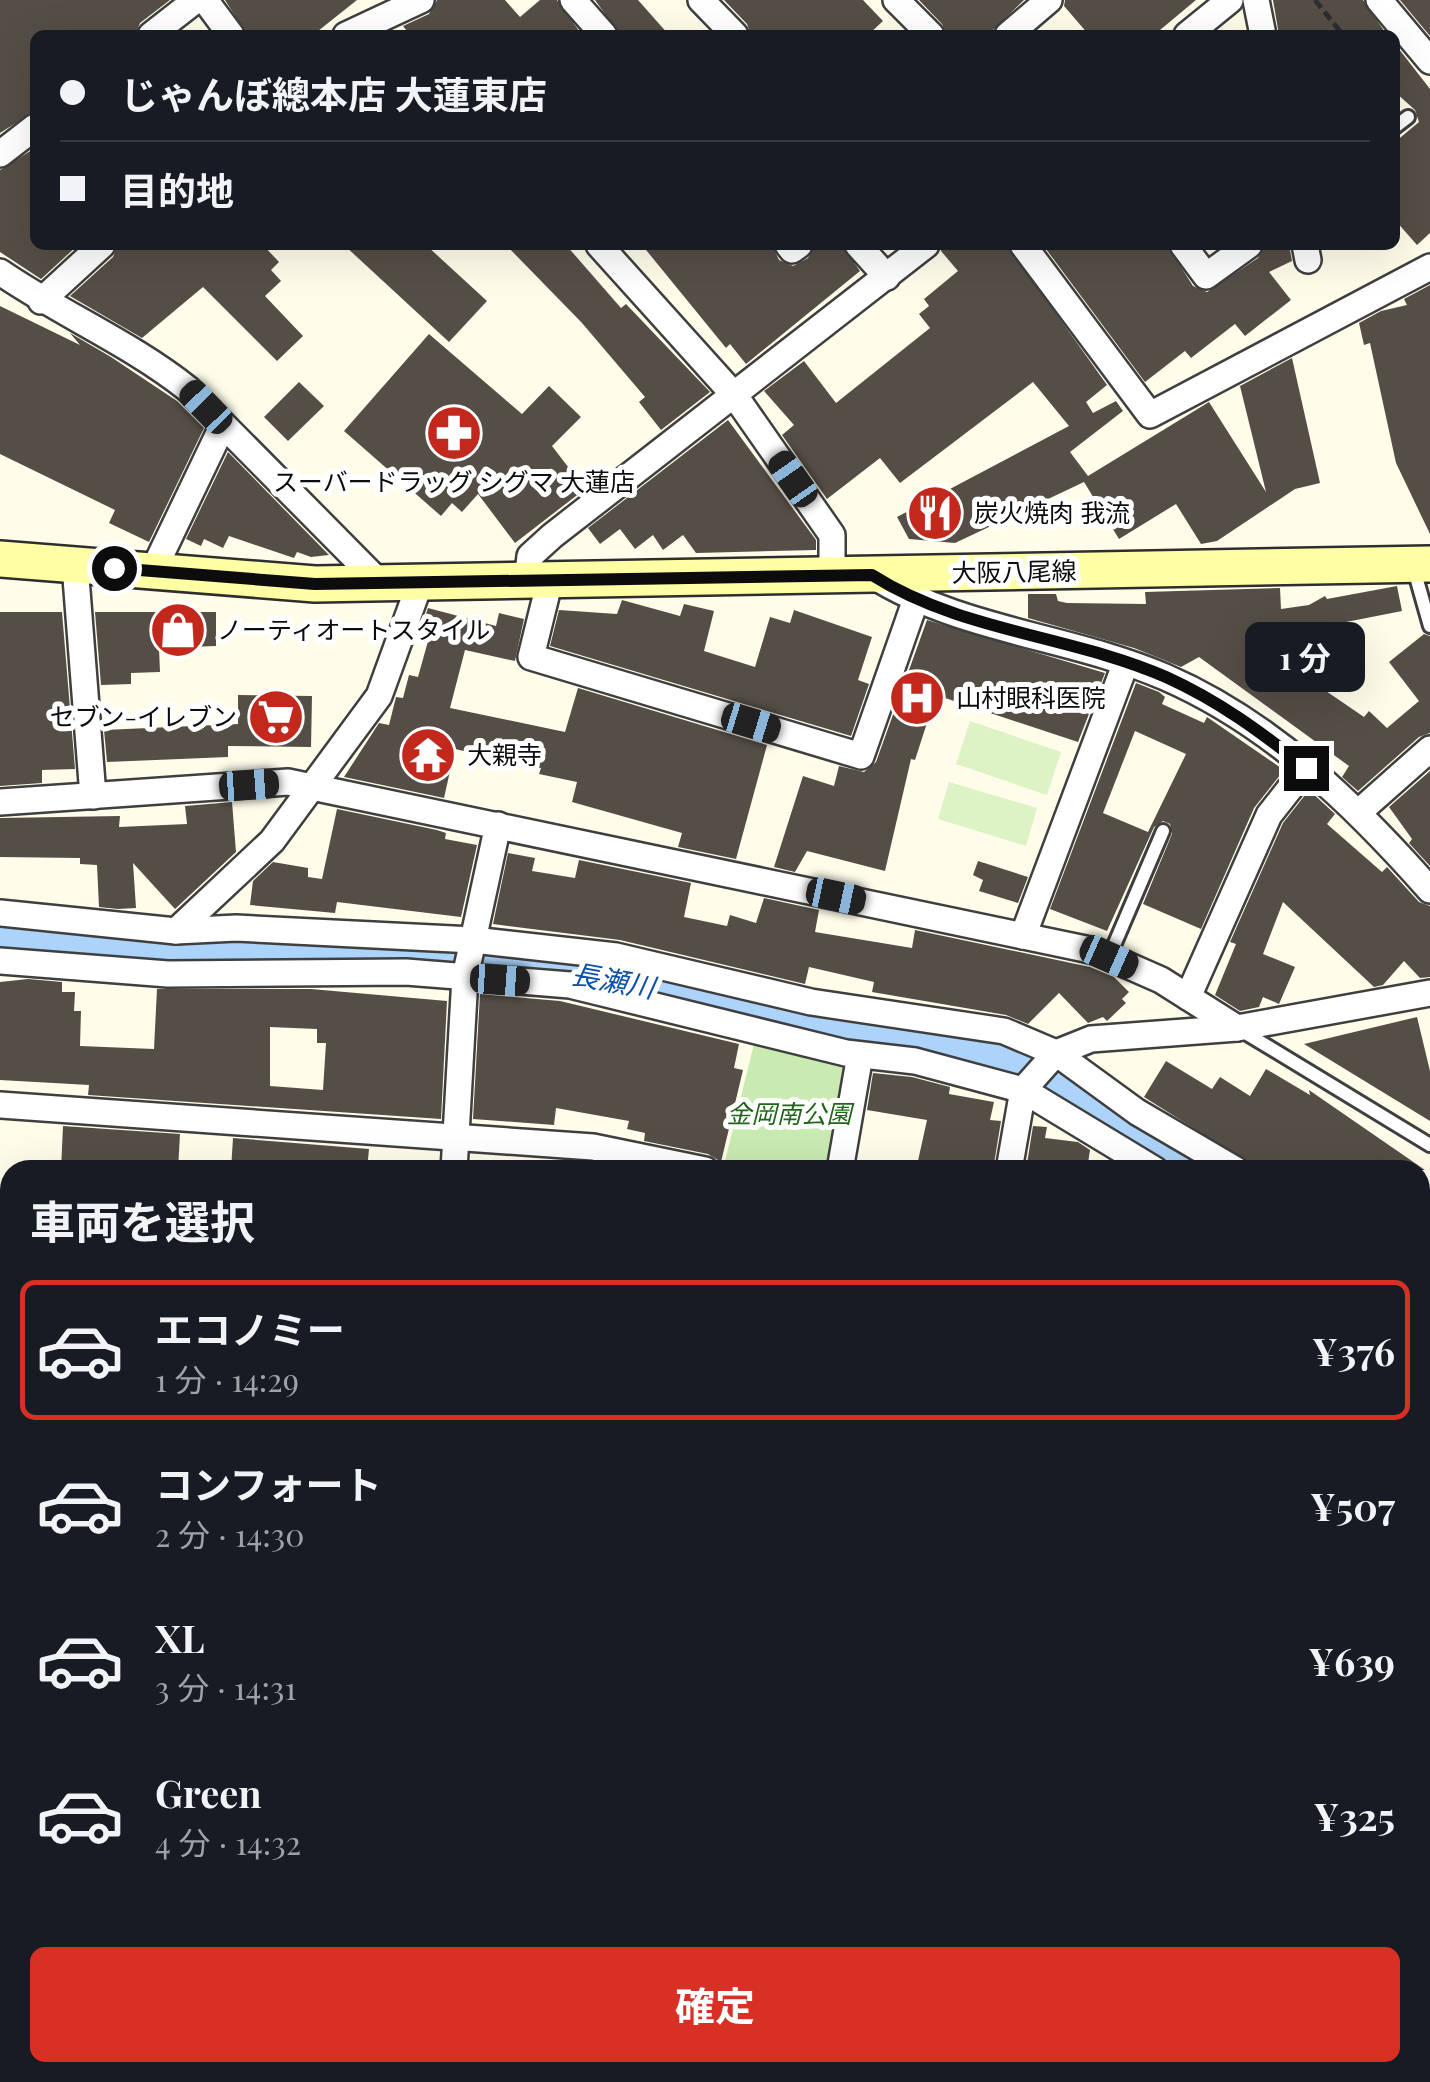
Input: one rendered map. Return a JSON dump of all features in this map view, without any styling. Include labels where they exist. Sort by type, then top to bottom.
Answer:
[{"type":"main road","name":"大阪八尾線","points":[[0,559],[315,584],[1421,565]]},
{"type":"street","points":[[158,30],[196,0]]},
{"type":"street","points":[[206,0],[227,30]]},
{"type":"street","points":[[396,26],[421,0]]},
{"type":"street","points":[[573,0],[600,30]]},
{"type":"street","points":[[701,0],[730,30]]},
{"type":"street","points":[[896,0],[926,30]]},
{"type":"street","points":[[1014,30],[1049,0]]},
{"type":"street","points":[[1193,30],[1230,0]]},
{"type":"street","points":[[1256,0],[1262,30]]},
{"type":"street","points":[[1379,0],[1430,61]]},
{"type":"street","points":[[0,154],[30,131]]},
{"type":"street","points":[[42,300],[97,250]]},
{"type":"street","points":[[603,250],[735,396],[832,535],[832,573]]},
{"type":"street","points":[[863,250],[887,277]]},
{"type":"street","points":[[915,602],[861,756],[531,657],[538,581],[530,556],[920,250]]},
{"type":"street","points":[[1026,250],[1150,415],[1430,266]]},
{"type":"street","points":[[1187,250],[1206,276],[1241,250]]},
{"type":"street","points":[[0,272],[154,362],[223,425],[380,584]]},
{"type":"street","points":[[154,571],[223,425]]},
{"type":"street","points":[[74,565],[93,796]]},
{"type":"street","points":[[872,575],[915,602],[1163,676],[1243,716],[1360,811],[1430,890]]},
{"type":"street","points":[[176,931],[272,841],[379,696],[420,583]]},
{"type":"street","points":[[1023,936],[1125,665]]},
{"type":"street","points":[[1360,811],[1430,750]]},
{"type":"street","points":[[1188,997],[1269,815],[1306,768]]},
{"type":"street","points":[[0,802],[288,782],[1109,957],[1188,997],[1237,1028]]},
{"type":"street","points":[[455,1160],[465,977],[498,825]]},
{"type":"street","points":[[0,913],[176,931],[236,928],[473,940],[616,956],[811,1002],[1004,1031],[1056,1053],[1137,1112],[1219,1160]]},
{"type":"street","points":[[0,961],[168,974],[406,972],[570,985],[860,1055],[915,1061],[1023,1090],[1138,1160]]},
{"type":"street","points":[[1012,1160],[1023,1090],[1056,1053],[1091,1039],[1237,1028],[1430,993]]},
{"type":"street","points":[[842,1160],[860,1055]]},
{"type":"street","points":[[0,1105],[593,1146],[649,1160]]},
{"type":"lane","points":[[1400,123],[1408,117]]},
{"type":"lane","points":[[1421,565],[1430,626]]},
{"type":"lane","points":[[1109,957],[1163,831]]},
{"type":"lane","points":[[1237,1028],[1430,1144]]},
{"type":"path","points":[[1316,0],[1339,30]]},
{"type":"green space","points":[[970,721],[1061,752],[1047,795],[956,764]]},
{"type":"green space","points":[[949,782],[1037,808],[1026,846],[938,819]]},
{"type":"green space","name":"金岡南公園","points":[[755,1040],[854,1064],[830,1160],[725,1160]]},
{"type":"building","points":[[0,0],[170,0],[140,23],[137,30],[30,30],[30,114],[0,133]]},
{"type":"building","points":[[225,0],[357,0],[319,30],[244,30]]},
{"type":"building","points":[[437,0],[505,0],[520,17],[540,0],[557,0],[578,30],[406,30],[403,26],[429,14]]},
{"type":"building","points":[[595,0],[638,0],[665,30],[616,30]]},
{"type":"building","points":[[724,0],[863,0],[883,21],[873,30],[749,30]]},
{"type":"building","points":[[919,0],[1024,0],[993,30],[945,30]]},
{"type":"building","points":[[1065,0],[1196,0],[1160,30],[1085,30],[1064,6]]},
{"type":"building","points":[[1273,0],[1363,0],[1384,30],[1278,30]]},
{"type":"building","points":[[1400,0],[1430,0],[1430,36]]},
{"type":"building","points":[[1400,50],[1430,89],[1430,233],[1417,245],[1400,226],[1400,138],[1419,122],[1415,110],[1400,96]]},
{"type":"building","points":[[30,151],[30,250],[73,250],[41,279],[0,252],[0,170]]},
{"type":"building","points":[[116,250],[268,250],[279,262],[271,270],[281,281],[265,296],[303,336],[277,361],[203,287],[142,338],[70,296]]},
{"type":"building","points":[[349,250],[431,250],[487,301],[449,342]]},
{"type":"building","points":[[511,250],[570,250],[621,308],[626,304],[710,392],[661,430],[639,402],[645,397],[582,323]]},
{"type":"building","points":[[646,250],[774,250],[779,260],[793,266],[808,258],[812,250],[845,250],[860,271],[746,364],[730,344],[726,348]]},
{"type":"building","points":[[1011,250],[1107,385],[1086,402],[1093,413],[1116,401],[1123,411],[1070,452],[1088,476],[1209,402],[1266,492],[1240,386],[1292,358],[1320,483],[1295,489],[1217,541],[1201,544],[1176,504],[1119,539],[1084,482],[955,543],[909,539],[897,517],[1069,426],[1033,382],[900,483],[880,458],[827,499],[782,435],[794,425],[764,391],[804,361],[836,403],[930,328],[919,314],[929,306],[924,299],[958,271],[941,251]]},
{"type":"building","points":[[1047,250],[1170,250],[1193,286],[1207,292],[1258,258],[1262,250],[1290,250],[1292,261],[1269,272],[1291,300],[1245,336],[1235,324],[1191,358],[1185,351],[1145,382]]},
{"type":"building","points":[[1430,285],[1430,534],[1396,463],[1370,343],[1364,345],[1359,323],[1381,311],[1407,305],[1404,299]]},
{"type":"building","points":[[0,306],[80,345],[70,333],[111,357],[177,401],[204,428],[149,542],[109,523],[115,510],[0,454]]},
{"type":"building","points":[[429,334],[522,414],[549,386],[581,417],[552,446],[585,489],[515,543],[478,494],[462,512],[452,503],[441,516],[344,431]]},
{"type":"building","points":[[299,382],[324,406],[288,441],[264,417]]},
{"type":"building","points":[[728,420],[816,540],[816,550],[696,553],[683,535],[663,550],[653,535],[635,549],[620,529],[600,544],[588,528]]},
{"type":"building","points":[[228,452],[329,555],[311,557],[297,552],[294,558],[229,536],[223,548],[204,539],[201,546],[186,539]]},
{"type":"building","points":[[1397,586],[1402,611],[1341,623],[1355,647],[1304,676],[1364,717],[1369,711],[1387,728],[1419,701],[1389,662],[1424,634],[1430,636],[1430,733],[1419,737],[1358,791],[1342,777],[1349,766],[1199,657],[1181,667],[1134,648],[1028,618],[1028,594],[1056,594],[1058,601],[1067,603],[1146,604],[1145,592],[1280,588],[1281,609],[1309,605],[1325,596],[1327,599]]},
{"type":"building","points":[[622,600],[680,616],[684,604],[714,611],[704,651],[755,667],[770,617],[790,623],[794,610],[872,637],[858,680],[869,684],[851,736],[550,646],[559,610],[617,614]]},
{"type":"building","points":[[428,608],[496,626],[499,613],[524,619],[515,661],[465,650],[450,708],[565,732],[578,688],[767,745],[736,859],[678,847],[682,833],[572,802],[577,782],[539,774],[541,768],[455,749],[444,798],[344,777],[379,723],[389,725],[396,697],[403,698],[409,675],[418,677],[430,634],[420,631]]},
{"type":"building","points":[[0,612],[62,612],[75,769],[42,770],[42,783],[0,786]]},
{"type":"building","points":[[95,612],[216,612],[216,646],[159,648],[160,672],[131,673],[131,684],[101,685]]},
{"type":"building","points":[[927,620],[1105,673],[1078,742],[936,695],[915,760],[911,759],[885,871],[807,851],[795,872],[774,867],[803,776],[834,786],[839,766],[864,772],[876,762]]},
{"type":"building","points":[[1136,683],[1159,692],[1165,697],[1162,704],[1204,723],[1207,717],[1284,770],[1254,808],[1201,929],[1143,904],[1172,834],[1170,824],[1163,821],[1154,827],[1107,931],[1050,909]],"holes":[[[1135,731],[1186,754],[1148,832],[1103,813]]]},
{"type":"building","points":[[238,695],[312,696],[311,747],[228,746],[228,757],[107,762],[104,730],[238,724]]},
{"type":"building","points":[[1430,771],[1430,866],[1409,843],[1412,839],[1389,807]]},
{"type":"building","points":[[1309,790],[1335,814],[1327,824],[1382,872],[1387,867],[1419,902],[1430,906],[1430,977],[1420,978],[1404,961],[1383,985],[1374,987],[1283,902],[1263,954],[1295,967],[1279,1004],[1263,997],[1259,1007],[1240,1011],[1215,995],[1236,944],[1230,942],[1283,823]]},
{"type":"building","points":[[232,802],[236,852],[175,909],[133,863],[136,908],[118,909],[99,907],[97,865],[80,864],[80,858],[0,857],[0,818],[120,816],[119,827],[187,824],[185,806]]},
{"type":"building","points":[[337,809],[437,830],[446,833],[445,839],[477,845],[461,917],[337,902],[335,913],[250,905],[253,881],[273,862],[308,868],[308,877],[322,879]]},
{"type":"building","points":[[508,853],[535,858],[532,871],[575,878],[579,860],[691,883],[684,917],[727,926],[730,915],[756,923],[764,898],[819,910],[815,932],[912,948],[915,930],[1090,967],[1114,977],[1129,992],[1122,999],[1126,1003],[1107,1021],[1103,1017],[1088,1023],[1059,993],[1028,1024],[1006,1015],[872,992],[874,982],[809,967],[805,984],[620,940],[493,924]]},
{"type":"building","points":[[978,861],[1028,877],[1018,903],[979,891],[983,880],[973,875]]},
{"type":"building","points":[[0,982],[62,982],[62,992],[75,992],[74,1011],[81,1011],[80,1046],[154,1049],[157,989],[311,989],[447,1001],[441,1119],[88,1095],[89,1085],[0,1080]],"holes":[[[270,1027],[317,1029],[317,1043],[326,1043],[323,1090],[270,1086]]]},
{"type":"building","points":[[480,994],[560,1001],[739,1044],[734,1068],[743,1070],[721,1160],[644,1141],[645,1133],[627,1129],[629,1121],[556,1108],[554,1125],[473,1119]]},
{"type":"building","points":[[1417,1017],[1430,1071],[1430,1121],[1304,1044]]},
{"type":"building","points":[[1166,1061],[1212,1089],[1220,1077],[1250,1096],[1266,1069],[1310,1095],[1309,1090],[1410,1160],[1244,1160],[1144,1097]]},
{"type":"building","points":[[873,1073],[912,1077],[950,1087],[949,1094],[994,1102],[990,1120],[1001,1121],[995,1160],[918,1160],[927,1120],[867,1110]]},
{"type":"building","points":[[63,1126],[180,1134],[179,1160],[61,1160]]},
{"type":"building","points":[[1033,1126],[1047,1127],[1045,1138],[1078,1142],[1090,1150],[1088,1160],[1028,1160]]},
{"type":"building","points":[[233,1138],[369,1149],[368,1160],[232,1160]]},
{"type":"waterway","name":"長瀬川","points":[[0,937],[116,949],[426,956],[616,978],[841,1033],[985,1054],[1051,1077],[1174,1160]]},
{"type":"place","name":"スーバードラッグ シグマ 大蓮店","points":[[454,433]]},
{"type":"place","name":"炭火焼肉 我流","points":[[935,513]]},
{"type":"place","name":"ノーティオートスタイル","points":[[178,630]]},
{"type":"place","name":"山村眼科医院","points":[[917,698]]},
{"type":"place","name":"セブン-イレブン","points":[[276,717]]},
{"type":"place","name":"大親寺","points":[[428,755]]},
{"type":"route","points":[[114,568],[315,584],[872,575],[915,602],[1163,676],[1243,716],[1306,768]]}]
